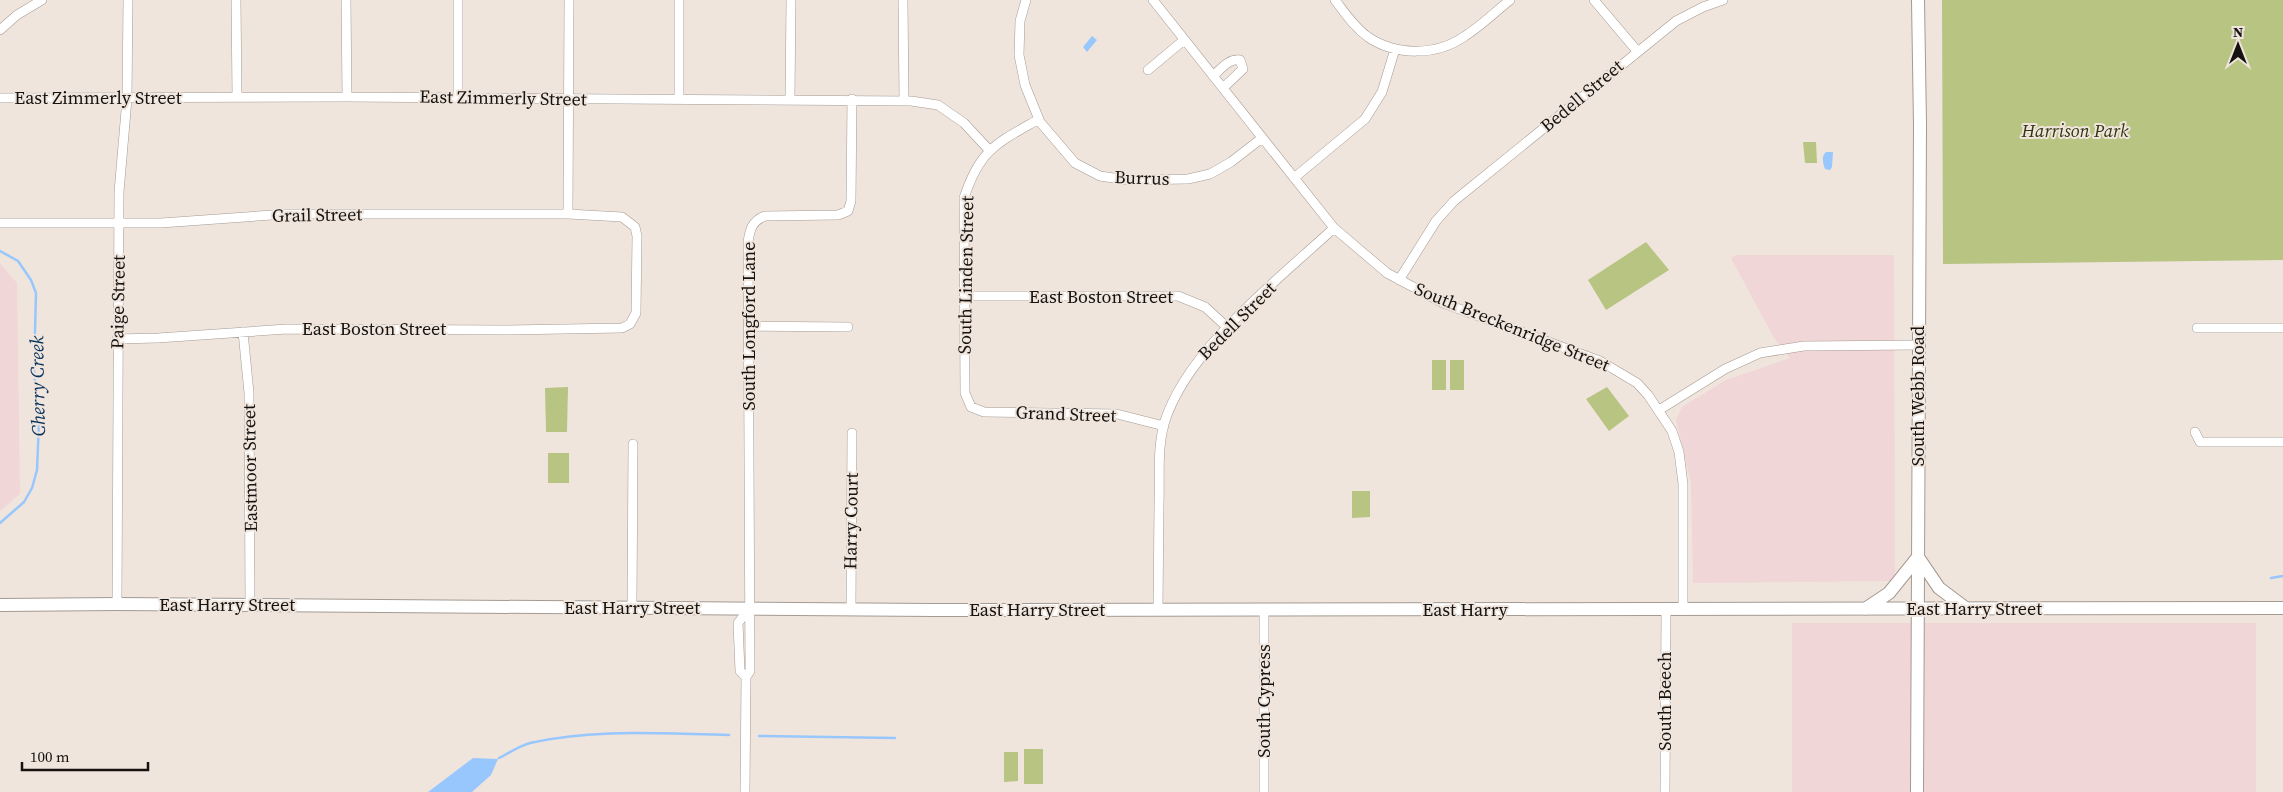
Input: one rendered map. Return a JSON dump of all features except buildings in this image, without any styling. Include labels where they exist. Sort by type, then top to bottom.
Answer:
[{"type":"main road","name":"South Webb Road","points":[[1917,792],[1920,125],[1918,0]]},
{"type":"main road","points":[[1865,609],[1889,593],[1918,558],[1939,588],[1967,609]]},
{"type":"main road","name":"East Harry Street","points":[[0,605],[117,604],[851,610],[1264,610]]},
{"type":"main road","name":"East Harry Street","points":[[1666,610],[2283,608]]},
{"type":"main road","name":"East Harry","points":[[1264,610],[1666,610]]},
{"type":"street","points":[[0,30],[16,15],[42,0]]},
{"type":"street","name":"Paige Street","points":[[117,604],[118,223],[127,98],[128,0]]},
{"type":"street","points":[[236,0],[237,96]]},
{"type":"street","points":[[346,0],[347,97]]},
{"type":"street","points":[[458,0],[458,98]]},
{"type":"street","points":[[568,214],[569,0]]},
{"type":"street","points":[[679,99],[680,0]]},
{"type":"street","points":[[790,99],[791,0]]},
{"type":"street","points":[[903,0],[904,101]]},
{"type":"street","name":"Burrus","points":[[1026,0],[1020,20],[1019,55],[1025,84],[1039,119],[1075,163],[1100,176],[1127,180],[1188,179],[1210,174],[1231,162],[1262,138]]},
{"type":"street","name":"South Breckenridge Street","points":[[1153,0],[1334,228],[1387,273],[1443,303],[1600,361],[1637,383],[1659,410],[1672,431],[1680,460],[1683,484],[1684,610]]},
{"type":"street","points":[[1334,0],[1361,31],[1380,44],[1395,49],[1423,51],[1450,44],[1466,36],[1510,0]]},
{"type":"street","points":[[1594,0],[1637,51]]},
{"type":"street","name":"Bedell Street","points":[[1399,280],[1436,221],[1454,202],[1676,21],[1724,0]]},
{"type":"street","points":[[1148,70],[1184,40]]},
{"type":"street","points":[[1294,178],[1365,119],[1382,92],[1395,49]]},
{"type":"street","points":[[1213,76],[1227,63],[1235,59],[1240,60],[1243,69],[1222,88]]},
{"type":"street","name":"East Zimmerly Street","points":[[0,98],[237,96],[568,100],[852,99],[904,101],[938,105],[964,123],[989,150]]},
{"type":"street","name":"South Longford Lane","points":[[745,792],[746,677],[750,671],[748,242],[752,225],[758,219],[765,216],[838,215],[848,210],[851,201],[852,99]]},
{"type":"street","name":"South Linden Street","points":[[970,405],[965,393],[964,198],[973,172],[989,150],[1039,119]]},
{"type":"street","name":"Grail Street","points":[[0,223],[161,223],[286,214],[568,214],[622,217],[631,224],[638,236],[636,313],[630,324]]},
{"type":"street","name":"Bedell Street","points":[[1158,610],[1159,457],[1164,426],[1185,380],[1205,352],[1228,328],[1334,228]]},
{"type":"street","name":"East Boston Street","points":[[965,296],[1178,296],[1205,307],[1228,328]]},
{"type":"street","name":"East Boston Street","points":[[117,339],[288,329],[613,330],[630,324]]},
{"type":"street","points":[[749,326],[848,327]]},
{"type":"street","points":[[2198,328],[2283,328]]},
{"type":"street","name":"Eastmoor Street","points":[[243,332],[249,412],[250,606]]},
{"type":"street","points":[[1659,410],[1725,369],[1760,353],[1804,346],[1918,345]]},
{"type":"street","name":"Grand Street","points":[[970,405],[984,412],[1117,414],[1164,426]]},
{"type":"street","points":[[2195,432],[2200,442],[2283,442]]},
{"type":"street","name":"Harry Court","points":[[851,610],[852,433]]},
{"type":"street","points":[[632,608],[633,444]]},
{"type":"street","name":"South Cypress","points":[[1264,610],[1264,792]]},
{"type":"street","name":"South Beech","points":[[1665,792],[1666,610]]},
{"type":"shaded area","points":[[1736,255],[1894,255],[1895,581],[1693,583],[1691,483],[1676,420],[1682,407],[1726,380],[1790,358],[1774,338],[1731,258]]},
{"type":"shaded area","points":[[0,263],[17,283],[20,494],[0,511]]},
{"type":"shaded area","points":[[1792,623],[2256,623],[2256,792],[1792,792]]},
{"type":"green space","name":"Harrison Park","points":[[1942,0],[2283,0],[2283,260],[1943,264]]},
{"type":"green space","points":[[1803,142],[1816,142],[1817,163],[1805,163]]},
{"type":"green space","points":[[1646,242],[1669,270],[1606,310],[1588,280]]},
{"type":"green space","points":[[1432,360],[1446,360],[1446,390],[1432,390]]},
{"type":"green space","points":[[1450,360],[1464,360],[1464,390],[1450,390]]},
{"type":"green space","points":[[568,387],[567,432],[546,432],[545,388]]},
{"type":"green space","points":[[1607,387],[1629,416],[1609,431],[1586,399]]},
{"type":"green space","points":[[548,453],[569,453],[569,483],[548,483]]},
{"type":"green space","points":[[1352,491],[1370,491],[1370,517],[1352,518]]},
{"type":"green space","points":[[1024,749],[1043,749],[1043,784],[1024,784]]},
{"type":"green space","points":[[1004,752],[1018,752],[1018,781],[1004,782]]},
{"type":"water","points":[[1092,36],[1097,40],[1087,52],[1083,47]]},
{"type":"water","points":[[1826,152],[1833,152],[1830,170],[1825,169],[1823,158]]},
{"type":"water","points":[[473,758],[498,759],[491,775],[472,792],[428,792]]},
{"type":"waterway","name":"Cherry Creek","points":[[0,251],[18,261],[31,280],[36,293],[34,370],[39,422],[37,470],[32,488],[24,502],[0,523]]},
{"type":"waterway","points":[[2271,578],[2283,576]]},
{"type":"waterway","points":[[499,758],[530,743],[579,735],[629,733],[729,735]]},
{"type":"waterway","points":[[759,736],[895,738]]}]
